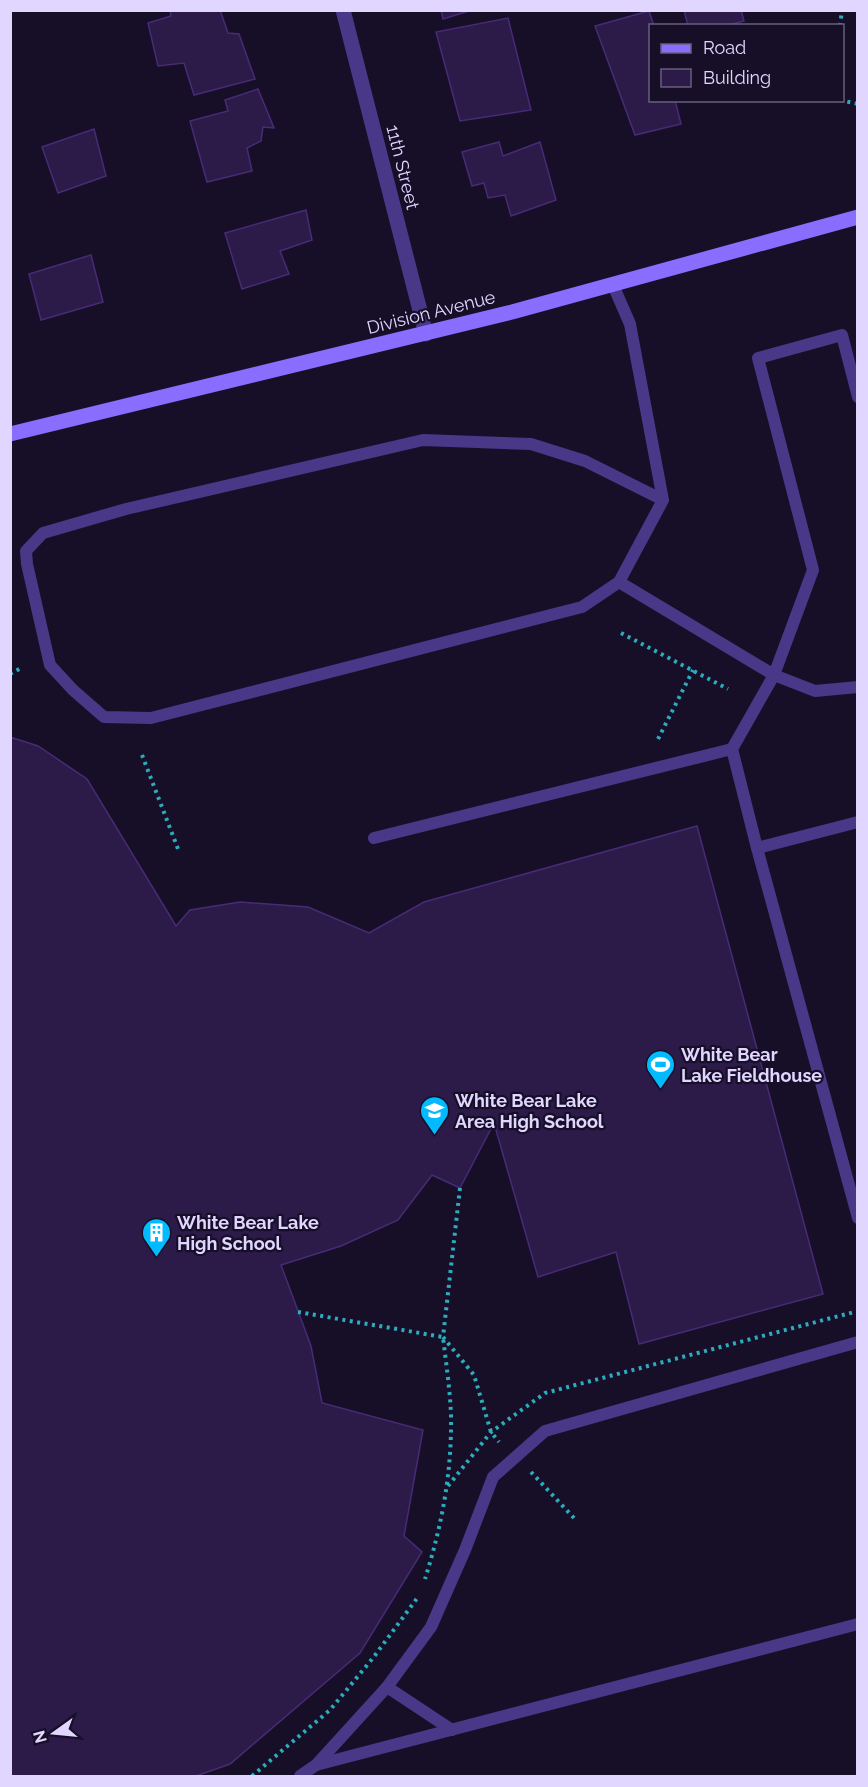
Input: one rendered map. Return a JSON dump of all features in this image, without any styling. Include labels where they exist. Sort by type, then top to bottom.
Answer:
[{"type":"street","name":"11th Street","points":[[343,10],[426,334]]},
{"type":"street","name":"Division Avenue","points":[[10,434],[426,334],[858,217]]},
{"type":"lane","points":[[613,285],[630,324],[663,500],[619,582],[582,608],[151,718],[104,717],[73,690],[50,664],[27,564],[26,550],[43,533],[126,509],[423,440],[531,444],[585,461],[663,500]]},
{"type":"lane","points":[[858,397],[842,335],[758,358],[813,570],[774,675],[732,749],[858,1218]]},
{"type":"lane","points":[[619,582],[774,675],[815,691],[858,687]]},
{"type":"lane","points":[[374,838],[732,749]]},
{"type":"lane","points":[[757,848],[858,822]]},
{"type":"lane","points":[[300,1776],[316,1765],[387,1687],[431,1627],[465,1550],[493,1477],[545,1431],[858,1342]]},
{"type":"lane","points":[[316,1765],[858,1624]]},
{"type":"lane","points":[[387,1687],[452,1730]]},
{"type":"path","points":[[621,633],[728,689]]},
{"type":"path","points":[[10,674],[21,668]]},
{"type":"path","points":[[658,739],[693,670]]},
{"type":"path","points":[[142,755],[178,849]]},
{"type":"path","points":[[425,1580],[438,1537],[448,1486],[451,1414],[443,1337],[460,1188]]},
{"type":"path","points":[[448,1486],[491,1432],[545,1393],[858,1311]]},
{"type":"path","points":[[298,1312],[443,1337],[474,1375],[491,1432]]},
{"type":"path","points":[[252,1776],[330,1710],[373,1658],[422,1591]]},
{"type":"building","points":[[170,10],[220,10],[228,33],[239,34],[255,79],[194,95],[184,63],[158,66],[148,23],[171,16]]},
{"type":"building","points":[[441,10],[472,10],[443,19]]},
{"type":"building","points":[[684,10],[741,10],[744,21],[732,24],[688,24]]},
{"type":"building","points":[[649,11],[653,24],[649,24],[649,102],[676,102],[681,124],[635,135],[595,26]]},
{"type":"building","points":[[508,18],[531,110],[460,121],[436,32]]},
{"type":"building","points":[[258,89],[274,128],[263,127],[261,141],[247,148],[252,171],[207,182],[190,121],[228,111],[225,100]]},
{"type":"building","points":[[94,129],[106,176],[58,193],[42,147]]},
{"type":"building","points":[[499,142],[503,156],[540,142],[556,200],[511,216],[505,195],[488,198],[484,183],[472,186],[462,152]]},
{"type":"building","points":[[306,210],[312,240],[280,251],[289,274],[242,289],[225,233]]},
{"type":"building","points":[[91,255],[103,302],[41,320],[29,274]]},
{"type":"building","name":"White Bear Lake High School","points":[[10,737],[38,746],[87,779],[176,926],[190,910],[240,902],[308,907],[369,933],[424,902],[697,826],[823,1294],[639,1344],[616,1252],[538,1277],[494,1123],[460,1188],[432,1175],[398,1220],[341,1246],[281,1265],[311,1346],[322,1403],[423,1430],[404,1536],[422,1552],[360,1653],[230,1764],[196,1776],[10,1776]]},
{"type":"place","name":"White Bear Lake Fieldhouse","points":[[660,1090]]},
{"type":"place","name":"White Bear Lake Area High School","points":[[434,1136]]},
{"type":"place","name":"White Bear Lake High School","points":[[156,1258]]}]
